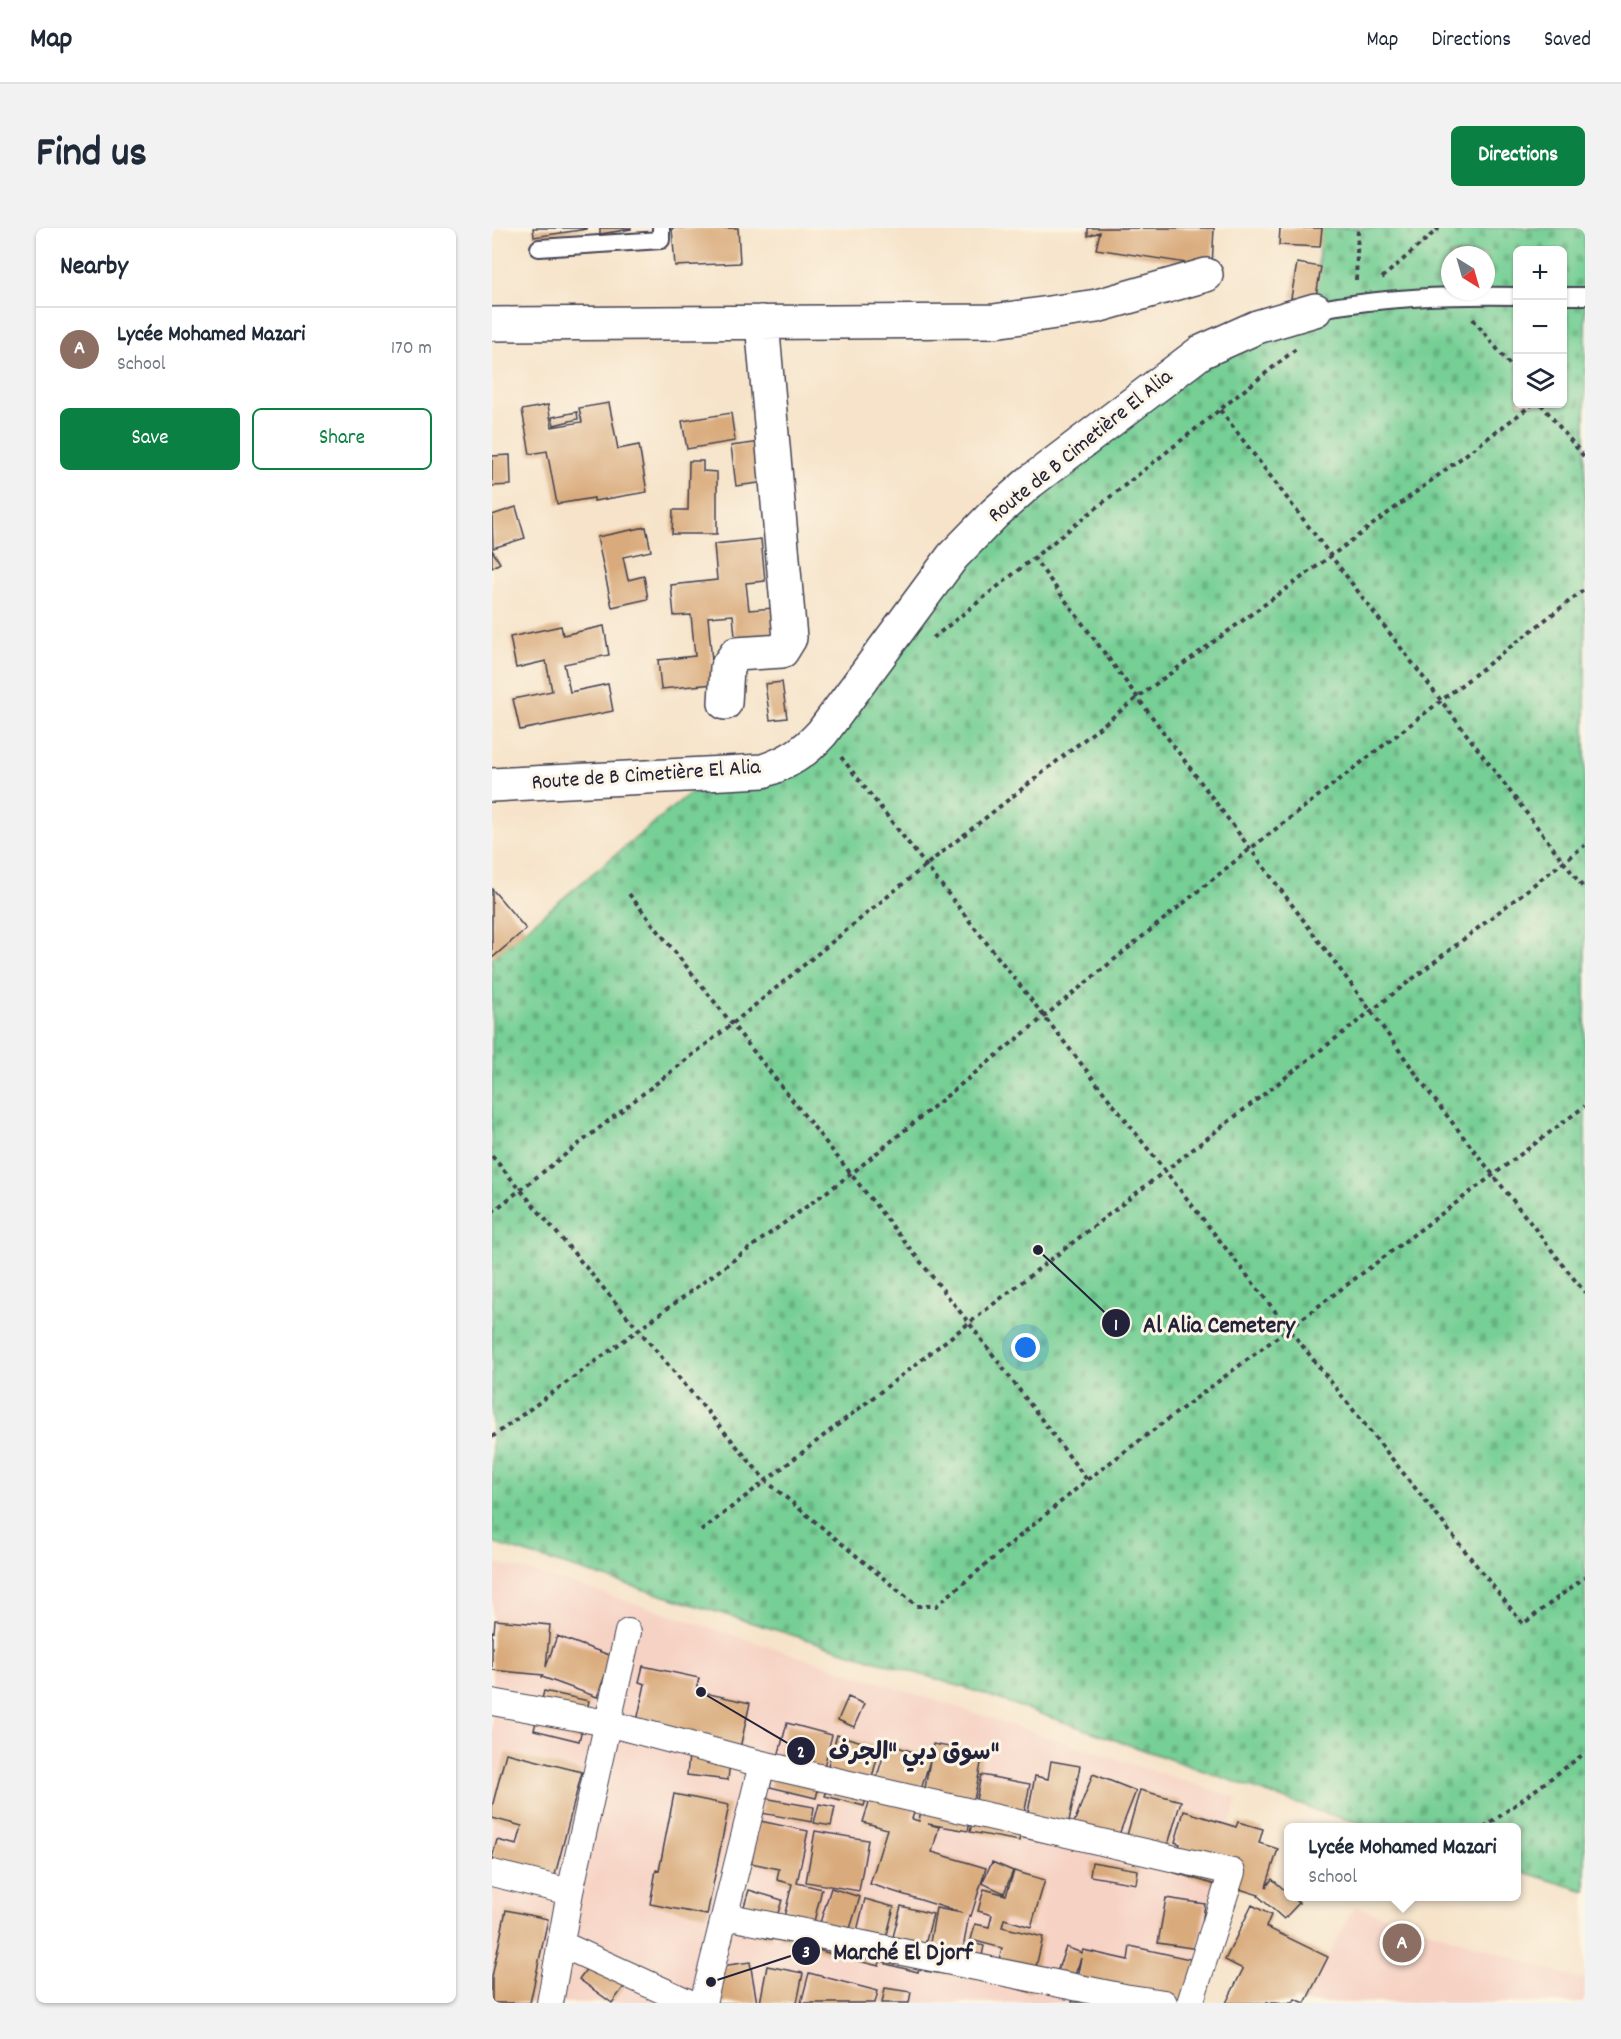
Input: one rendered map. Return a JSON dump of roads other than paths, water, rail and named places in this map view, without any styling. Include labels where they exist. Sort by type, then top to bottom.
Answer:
[{"type":"street","points":[[492,324],[994,321],[1097,306],[1206,275]]},
{"type":"street","name":"Route de B Cimetière El Alia","points":[[492,785],[763,771],[796,757],[822,733],[953,556],[995,513],[1030,482],[1201,352],[1257,327],[1315,310]]},
{"type":"street","points":[[725,703],[727,667],[736,654],[782,651],[790,638],[762,322]]},
{"type":"street","points":[[550,2003],[570,1892],[628,1632]]},
{"type":"street","points":[[492,1702],[607,1723],[762,1764],[1229,1874],[1190,2003]]},
{"type":"street","points":[[703,2003],[762,1764]]},
{"type":"street","points":[[492,1873],[570,1892]]},
{"type":"street","points":[[725,1916],[1123,2000],[1164,2003]]},
{"type":"street","points":[[561,1944],[690,2003]]},
{"type":"lane","points":[[539,248],[662,240],[661,228]]},
{"type":"lane","name":"Route de B Cimetière El Alia","points":[[1315,310],[1355,302],[1453,296],[1513,296]]},
{"type":"lane","points":[[1567,296],[1585,296]]},
{"type":"place","name":"Al Alia Cemetery","points":[[1038,1250]]},
{"type":"place","name":"سوق دبي \"الجرف\"","points":[[701,1692]]},
{"type":"place","name":"Lycée Mohamed Mazari","points":[[1402,1943]]},
{"type":"place","name":"Marché El Djorf","points":[[711,1982]]}]
